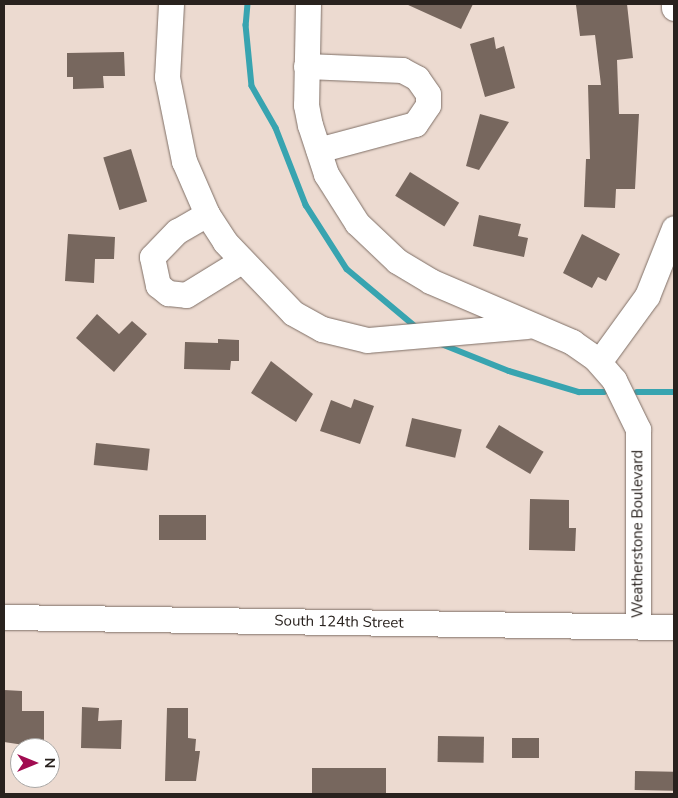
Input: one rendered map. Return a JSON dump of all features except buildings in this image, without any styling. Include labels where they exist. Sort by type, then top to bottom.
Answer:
[{"type":"street","points":[[171,4],[166,68],[174,125],[207,214],[241,261],[294,313],[338,335],[367,340],[531,325]]},
{"type":"street","name":"Weatherstone Boulevard","points":[[308,4],[306,105],[318,150],[342,204],[397,261],[531,325],[572,342],[600,362],[614,380],[638,429],[638,626]]},
{"type":"street","points":[[306,66],[402,70],[417,78],[428,94],[423,116],[415,124],[318,150]]},
{"type":"street","points":[[207,214],[177,231],[152,257],[158,285],[168,293],[186,295],[241,261]]},
{"type":"street","points":[[600,362],[647,296],[674,228]]},
{"type":"street","name":"South 124th Street","points":[[4,617],[674,627]]},
{"type":"waterway","points":[[248,4],[246,25],[252,86],[276,128],[306,205],[347,269],[416,327]]},
{"type":"waterway","points":[[439,343],[509,371],[579,392],[604,392]]},
{"type":"waterway","points":[[637,392],[674,392]]}]
